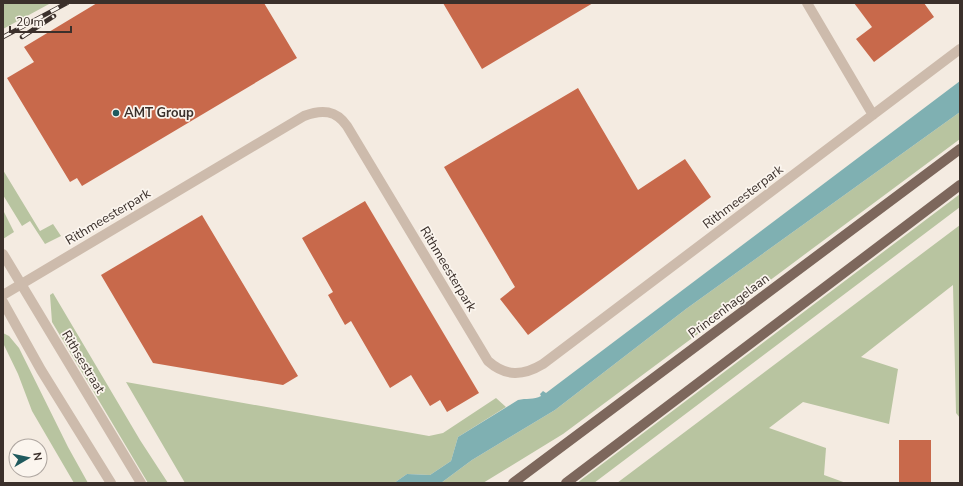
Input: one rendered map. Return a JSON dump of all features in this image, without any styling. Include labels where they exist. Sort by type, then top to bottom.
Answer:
[{"type":"main road","name":"Princenhagelaan","points":[[513,483],[960,149]]},
{"type":"main road","points":[[566,483],[960,185]]},
{"type":"street","points":[[807,3],[873,114]]},
{"type":"street","name":"Rithmeesterpark","points":[[3,295],[301,118],[311,113],[332,113],[338,115],[348,126],[488,361],[495,367],[511,373],[528,372],[543,364],[960,49]]},
{"type":"street","name":"Rithsestraat","points":[[3,254],[141,483]]},
{"type":"street","points":[[3,302],[41,370],[111,483]]},
{"type":"green space","points":[[3,3],[51,3],[3,29]]},
{"type":"green space","points":[[960,112],[960,139],[563,434],[483,483],[441,483],[472,460],[555,410],[686,309]]},
{"type":"green space","points":[[3,170],[40,231],[53,224],[61,236],[45,244],[30,221],[22,226],[3,195]]},
{"type":"green space","points":[[960,194],[960,207],[594,483],[577,483]]},
{"type":"green space","points":[[3,210],[14,232],[3,239]]},
{"type":"green space","points":[[960,225],[960,418],[956,413],[953,285],[861,357],[898,369],[889,424],[803,402],[769,428],[826,448],[824,475],[846,483],[617,483]]},
{"type":"green space","points":[[53,293],[140,440],[168,483],[148,483],[52,322],[50,295]]},
{"type":"green space","points":[[3,333],[9,336],[19,348],[68,447],[88,483],[74,483],[32,411],[18,374],[3,343]]},
{"type":"green space","points":[[126,382],[429,436],[443,433],[496,398],[506,407],[458,437],[451,461],[430,475],[407,474],[394,483],[185,483]]},
{"type":"water","points":[[960,81],[960,112],[686,309],[555,410],[472,460],[441,483],[394,483],[407,474],[430,475],[451,461],[458,437],[518,400],[541,396],[540,394],[543,391],[546,393]]},
{"type":"building","name":"AMT Group","points":[[97,3],[264,3],[297,58],[82,186],[77,178],[70,182],[7,78],[34,62],[24,47]]},
{"type":"building","points":[[443,3],[593,3],[482,69]]},
{"type":"building","points":[[854,3],[924,3],[934,17],[874,62],[856,39],[872,27]]},
{"type":"building","points":[[578,88],[638,190],[685,159],[711,197],[528,335],[500,299],[515,287],[444,167]]},
{"type":"building","points":[[365,201],[479,393],[447,412],[440,400],[430,406],[411,375],[390,388],[351,321],[345,325],[328,295],[333,292],[302,238]]},
{"type":"building","points":[[202,215],[298,376],[283,385],[153,363],[101,275]]},
{"type":"building","points":[[899,440],[931,440],[931,483],[899,483]]},
{"type":"railway","points":[[3,37],[67,3]]},
{"type":"railway","points":[[22,37],[54,16]]},
{"type":"place","name":"AMT Group","points":[[116,113]]}]
